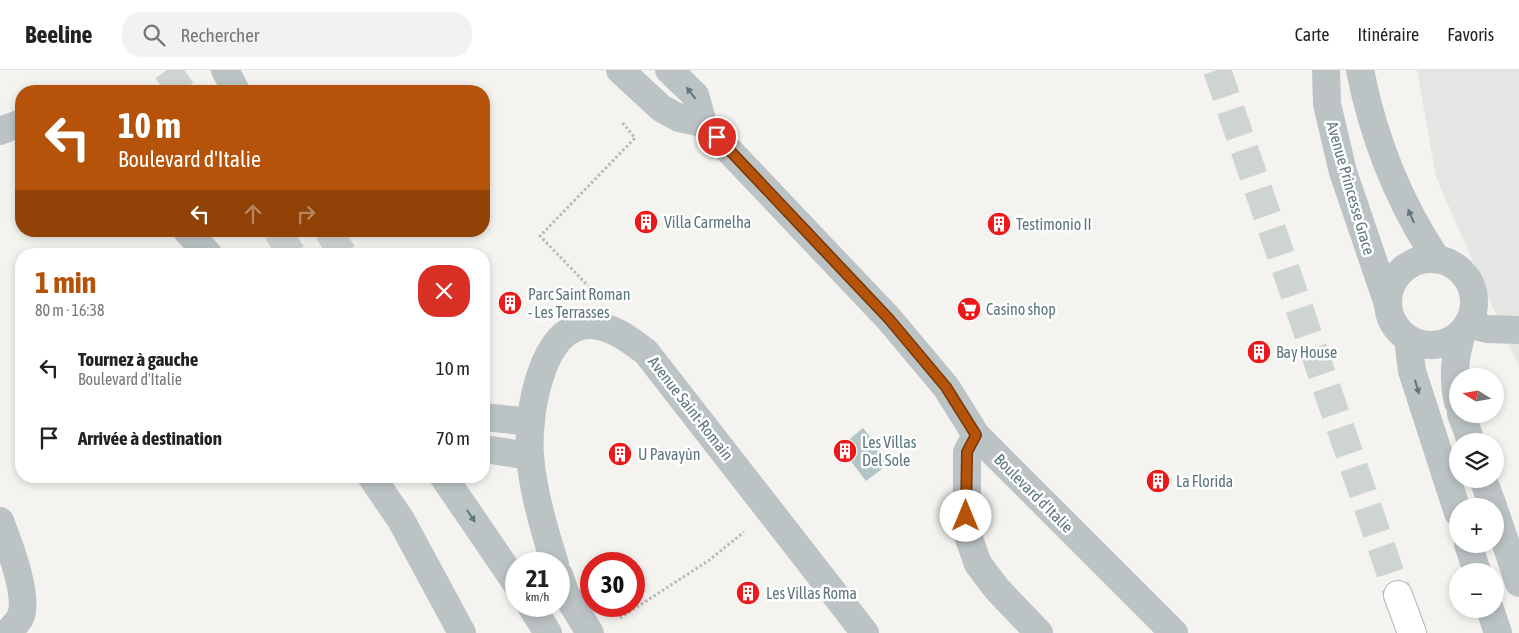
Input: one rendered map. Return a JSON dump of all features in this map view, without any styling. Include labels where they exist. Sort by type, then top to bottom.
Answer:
[{"type":"main road","points":[[1398,595],[1412,633]]},
{"type":"street","points":[[225,70],[233,85]]},
{"type":"street","points":[[620,70],[661,108],[679,118],[704,123]]},
{"type":"street","name":"Boulevard d'Italie","points":[[669,70],[695,95],[704,123],[889,319],[946,387],[976,435],[1174,633]]},
{"type":"street","name":"Avenue Princesse Grace","points":[[1326,70],[1327,104],[1344,172],[1388,304]]},
{"type":"street","points":[[1360,70],[1367,105],[1396,183],[1416,228],[1436,258]]},
{"type":"street","points":[[0,130],[15,125]]},
{"type":"street","points":[[192,237],[203,248]]},
{"type":"street","points":[[1454,368],[1455,358],[1465,328],[1475,305],[1471,284],[1463,272],[1454,265],[1436,258],[1417,261],[1402,270],[1391,286],[1388,304],[1394,326],[1408,339],[1425,346],[1446,343],[1465,328],[1519,330]]},
{"type":"street","name":"Avenue Saint-Romain","points":[[551,552],[540,514],[530,456],[531,422],[538,384],[546,360],[558,340],[574,328],[592,325],[609,328],[625,336],[646,352],[865,633]]},
{"type":"street","points":[[1408,339],[1412,371],[1453,498]]},
{"type":"street","points":[[490,418],[531,422]]},
{"type":"street","points":[[976,435],[967,452],[967,533],[978,564],[1039,633]]},
{"type":"street","points":[[490,450],[530,456]]},
{"type":"street","points":[[377,483],[401,520],[462,633]]},
{"type":"street","points":[[448,483],[505,567]]},
{"type":"street","points":[[0,521],[10,550],[22,601],[20,617],[7,633]]},
{"type":"street","points":[[1504,539],[1519,583]]},
{"type":"street","points":[[570,597],[601,628]]},
{"type":"street","points":[[538,617],[548,633]]},
{"type":"street","points":[[1493,618],[1498,633]]},
{"type":"path","points":[[609,328],[606,306],[540,236],[635,138],[616,115]]},
{"type":"path","points":[[601,628],[708,560],[771,512]]},
{"type":"shaded area","points":[[1417,70],[1519,70],[1519,367],[1436,177]]},
{"type":"shaded area","points":[[863,428],[890,463],[866,481],[840,447]]},
{"type":"tunnel","points":[[167,70],[178,85]]},
{"type":"tunnel","points":[[1217,70],[1398,595]]},
{"type":"tunnel","points":[[281,237],[288,248]]},
{"type":"tunnel","points":[[332,237],[339,248]]},
{"type":"place","name":"Villa Carmelha","points":[[646,222]]},
{"type":"place","name":"Testimonio II","points":[[999,224]]},
{"type":"place","name":"Parc Saint Roman - Les Terrasses","points":[[510,303]]},
{"type":"place","name":"Casino shop","points":[[969,309]]},
{"type":"place","name":"Bay House","points":[[1259,352]]},
{"type":"place","name":"Les Villas Del Sole","points":[[845,451]]},
{"type":"place","name":"U Pavayùn","points":[[620,454]]},
{"type":"place","name":"La Florida","points":[[1158,481]]},
{"type":"place","name":"Les Villas Roma","points":[[748,593]]},
{"type":"route","points":[[717,137],[889,319],[946,387],[976,435],[967,452],[966,516]]}]
